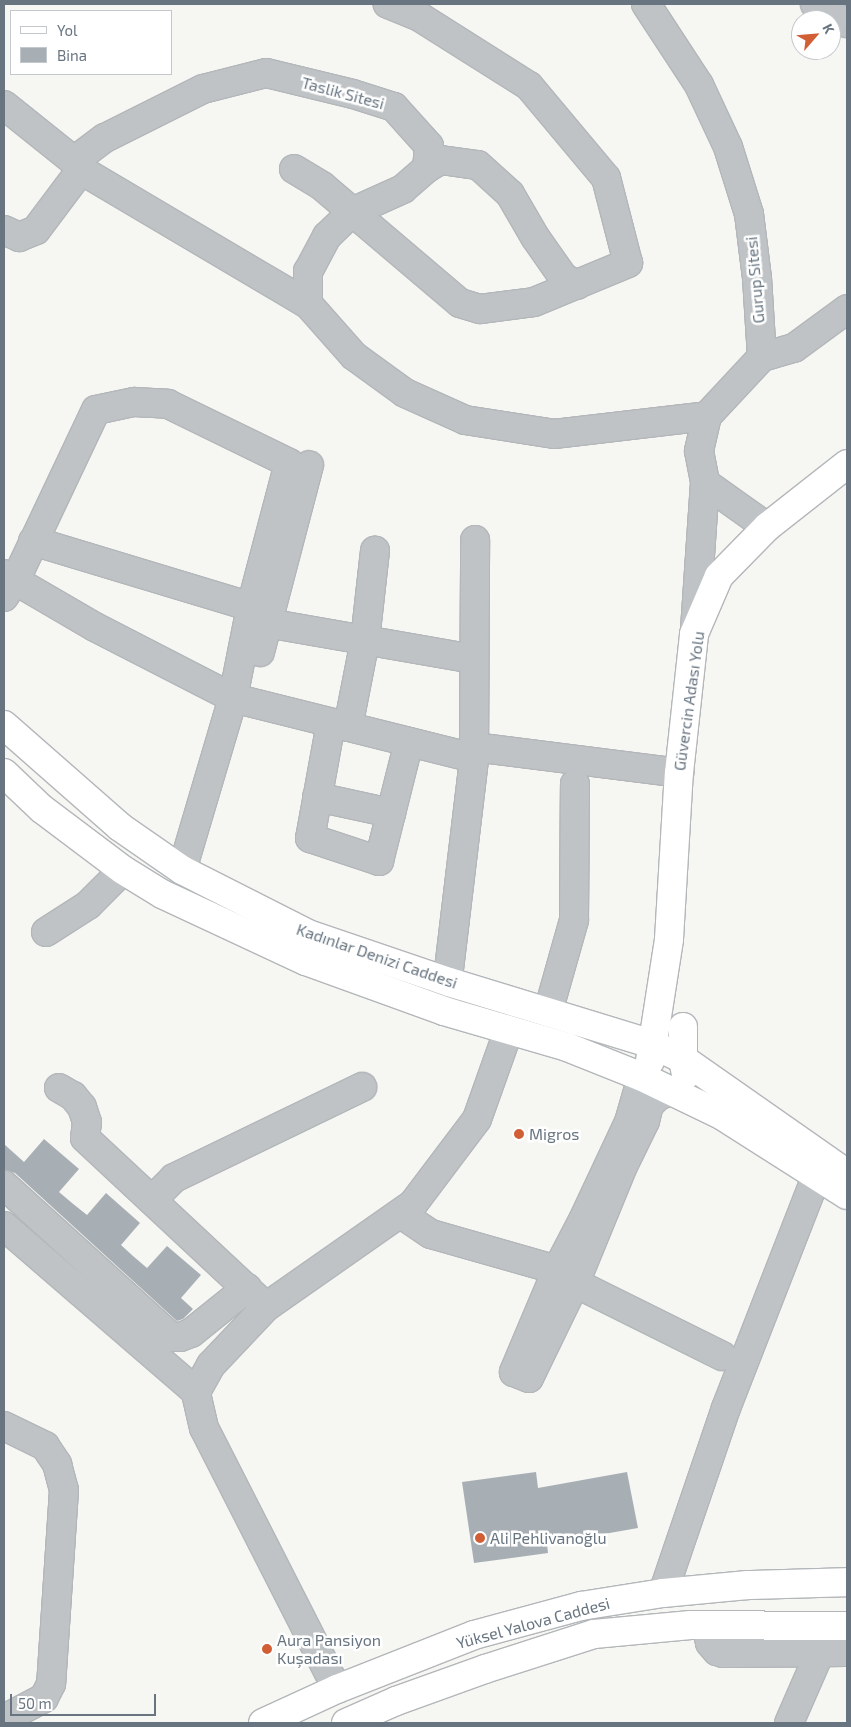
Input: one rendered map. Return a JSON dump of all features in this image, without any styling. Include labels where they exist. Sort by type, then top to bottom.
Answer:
[{"type":"main road","name":"Güvercin Adası Yolu","points":[[652,1044],[669,940],[679,773],[694,634],[719,576],[767,527],[847,464]]},
{"type":"main road","name":"Kadınlar Denizi Caddesi","points":[[4,726],[120,827],[182,870],[308,934],[448,982],[652,1044],[683,1059],[729,1092]]},
{"type":"main road","name":"Kadınlar Denizi Caddesi","points":[[4,773],[42,809],[122,870],[162,894],[306,961],[444,1011],[509,1028],[567,1047],[642,1077],[721,1115],[847,1195]]},
{"type":"main road","name":"Güvercin Adası Yolu","points":[[669,940],[675,992],[683,1027],[705,1064],[729,1092]]},
{"type":"main road","points":[[652,1044],[650,1062],[656,1077],[671,1091],[682,1086],[686,1073],[683,1059],[683,1027]]},
{"type":"main road","points":[[642,1077],[652,1044]]},
{"type":"main road","points":[[729,1092],[847,1174]]},
{"type":"main road","name":"Yüksel Yalova Caddesi","points":[[263,1723],[337,1689],[474,1634],[581,1606],[664,1593],[748,1585],[847,1582]]},
{"type":"main road","points":[[702,1590],[847,1593]]},
{"type":"main road","points":[[716,1624],[757,1612],[847,1611]]},
{"type":"main road","name":"Yüksel Yalova Caddesi","points":[[353,1722],[395,1712],[485,1669],[594,1634],[716,1624],[847,1626]]},
{"type":"main road","points":[[382,1671],[395,1712]]},
{"type":"main road","points":[[337,1689],[353,1722]]},
{"type":"street","points":[[294,170],[322,186],[460,303],[480,309],[534,302],[628,263],[606,178],[529,86],[420,17],[388,4]]},
{"type":"street","name":"Gurup Sitesi","points":[[646,4],[699,85],[730,155],[749,214],[757,278],[762,357]]},
{"type":"street","points":[[815,4],[847,23]]},
{"type":"street","name":"Taslik Sitesi","points":[[4,230],[19,237],[36,230],[78,166],[105,138],[203,89],[266,74],[353,94],[394,107],[429,146],[426,168]]},
{"type":"street","points":[[4,105],[78,166],[308,304],[361,361],[405,393],[465,420],[554,434],[707,416]]},
{"type":"street","points":[[308,304],[308,271],[328,236],[352,212],[403,189],[426,168],[441,160],[478,165],[510,194],[535,238],[563,277],[577,285]]},
{"type":"street","points":[[694,634],[705,483],[699,451],[707,416],[762,357],[794,348],[847,309]]},
{"type":"street","points":[[182,870],[241,700],[289,463],[168,404],[134,402],[96,410],[33,541],[8,583],[241,700],[409,742],[474,753],[679,773]]},
{"type":"street","points":[[259,615],[309,465]]},
{"type":"street","points":[[705,483],[767,527]]},
{"type":"street","points":[[444,1011],[474,753],[475,540]]},
{"type":"street","points":[[33,541],[259,615],[365,640],[474,659]]},
{"type":"street","points":[[375,552],[365,640],[318,796],[310,838],[379,861],[409,742]]},
{"type":"street","points":[[548,1012],[574,920],[575,784]]},
{"type":"street","points":[[318,796],[391,813]]},
{"type":"street","points":[[46,932],[88,905],[122,870]]},
{"type":"street","points":[[196,1392],[211,1365],[266,1307],[413,1204],[477,1119],[509,1028]]},
{"type":"street","points":[[566,1277],[583,1220],[629,1122],[642,1077]]},
{"type":"street","points":[[152,1200],[174,1178],[362,1087]]},
{"type":"street","points":[[59,1088],[73,1096],[82,1107],[87,1122],[85,1138],[266,1307]]},
{"type":"street","points":[[566,1277],[645,1121],[649,1105],[658,1096],[671,1091]]},
{"type":"street","points":[[664,1593],[726,1408],[816,1177]]},
{"type":"street","points":[[4,1185],[171,1337],[186,1336],[247,1288]]},
{"type":"street","points":[[401,1214],[432,1234],[566,1277],[722,1356]]},
{"type":"street","points":[[4,1226],[196,1392],[204,1428],[337,1689]]},
{"type":"street","points":[[4,1426],[45,1446],[57,1464],[64,1490],[51,1684],[44,1698],[4,1719]]},
{"type":"street","points":[[716,1624],[712,1647],[723,1653],[847,1652]]},
{"type":"street","points":[[789,1723],[820,1652]]},
{"type":"building","points":[[44,1139],[79,1169],[59,1192],[87,1215],[106,1193],[140,1223],[121,1245],[133,1256],[147,1268],[167,1246],[201,1275],[181,1298],[193,1309],[183,1319],[177,1321],[15,1173],[4,1170],[4,1144],[24,1162]]},
{"type":"building","points":[[536,1472],[538,1488],[627,1472],[638,1528],[547,1544],[548,1553],[474,1563],[462,1482]]},
{"type":"place","name":"Migros","points":[[519,1134]]},
{"type":"place","name":"Ali Pehlivanoğlu","points":[[480,1538]]},
{"type":"place","name":"Aura Pansiyon Kuşadası","points":[[267,1649]]}]
